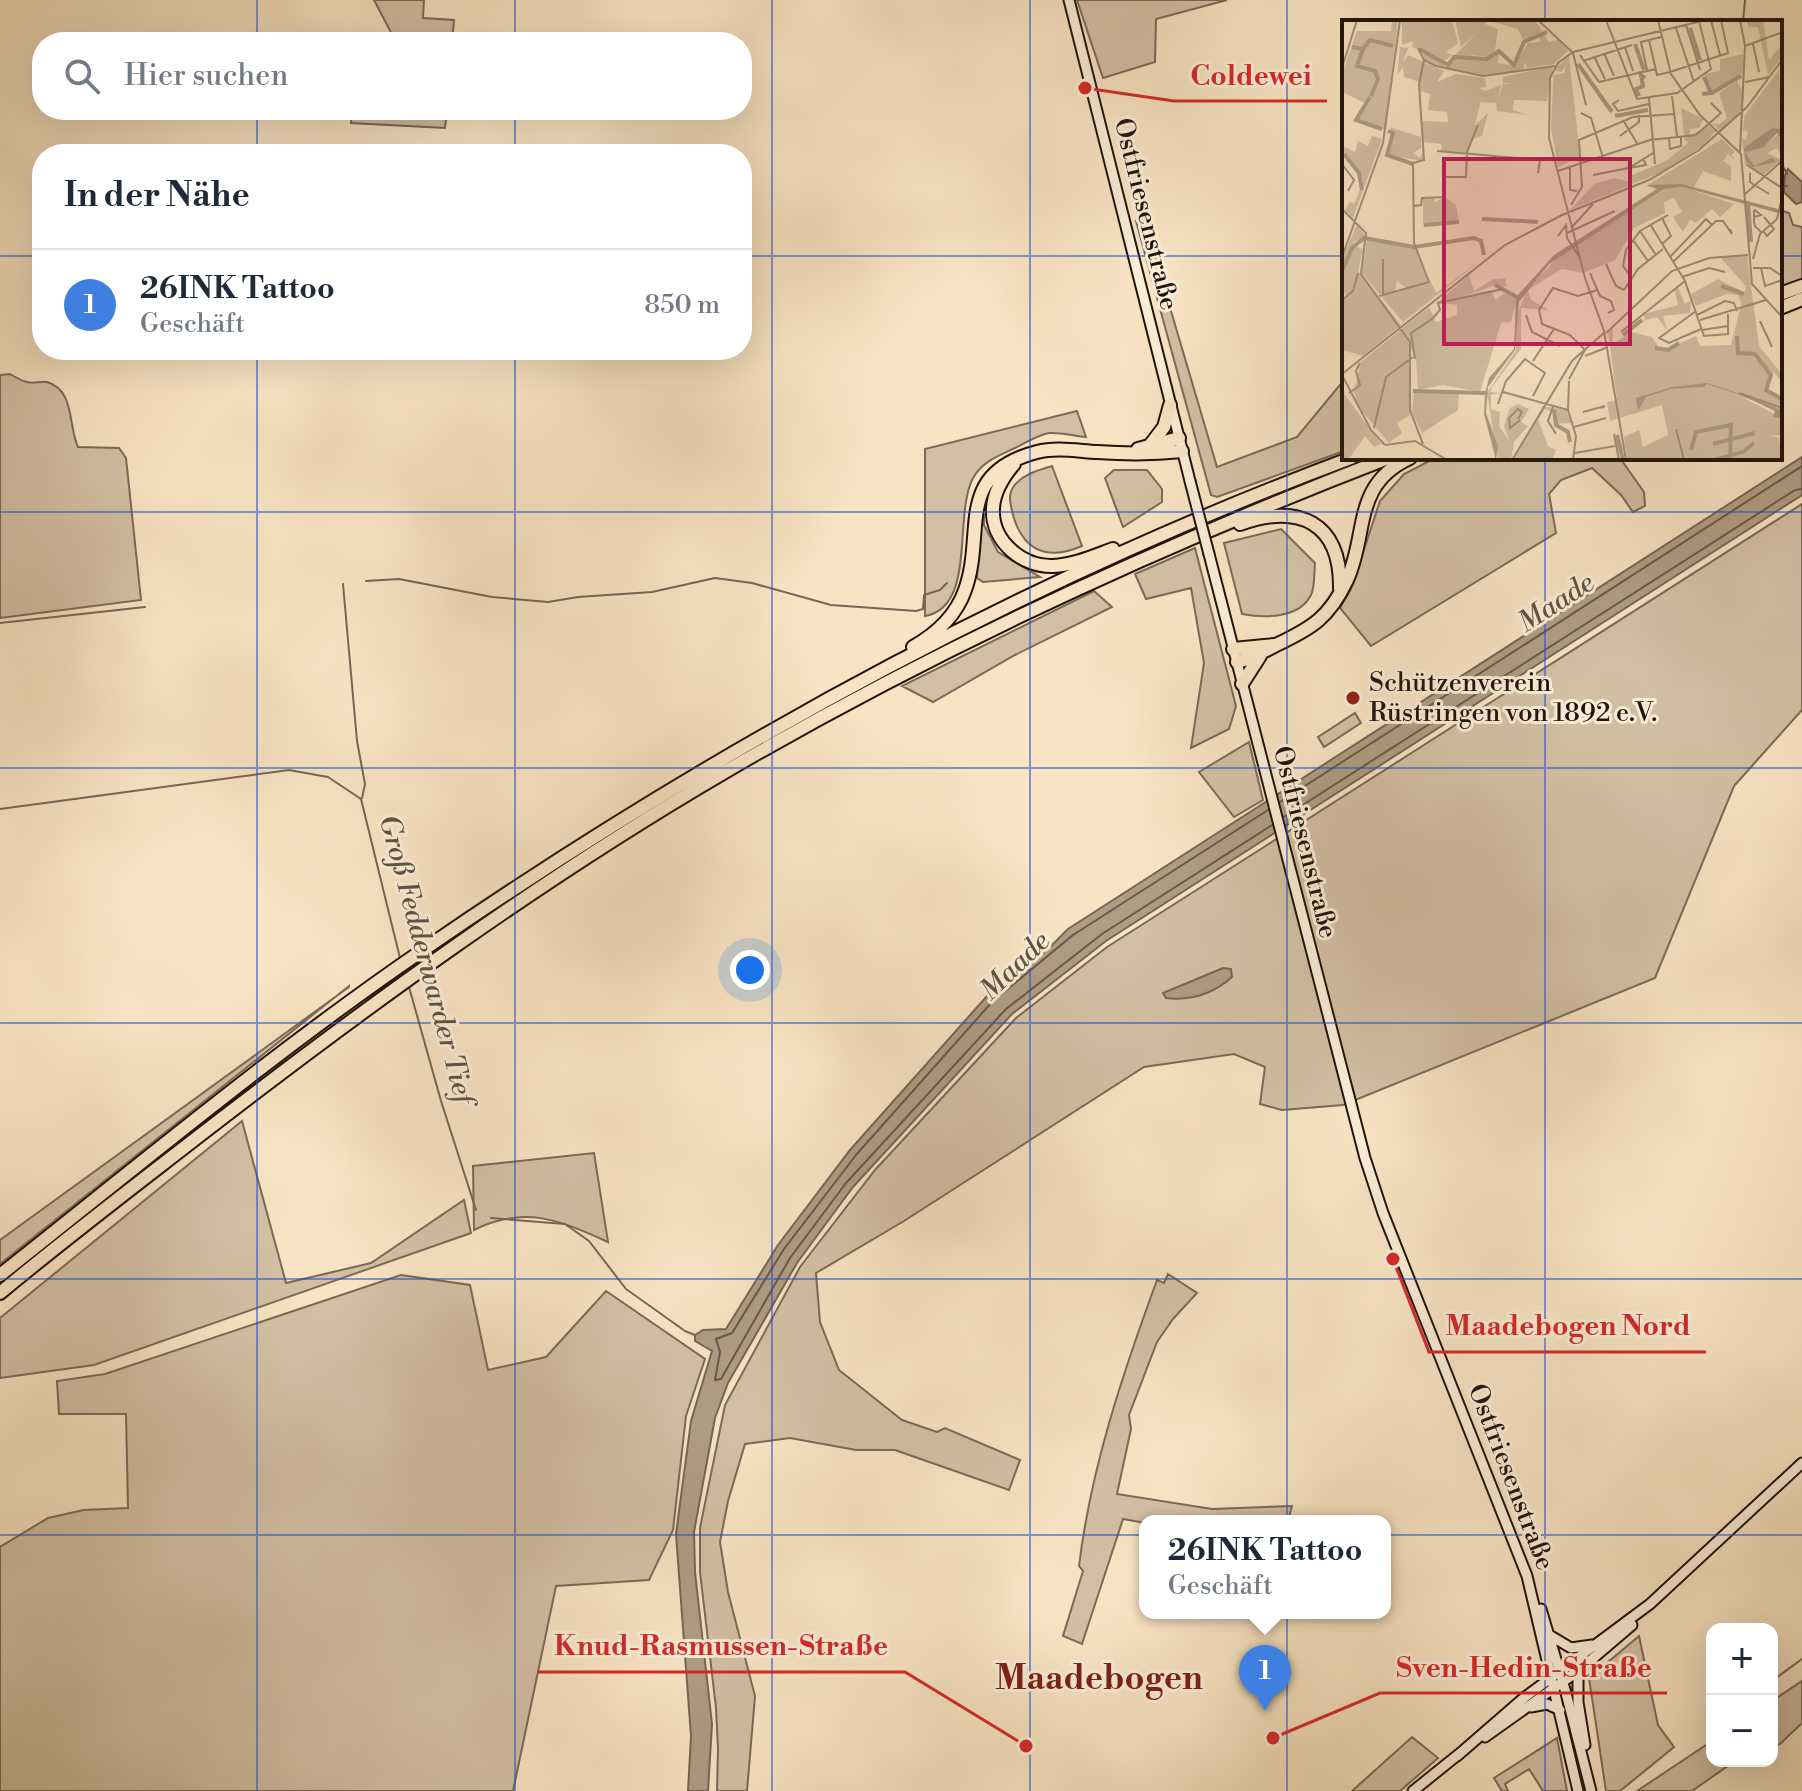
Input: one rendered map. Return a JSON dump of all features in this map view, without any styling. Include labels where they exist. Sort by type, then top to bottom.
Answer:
[{"type":"highway","points":[[1782,293],[1802,286]]},
{"type":"highway","points":[[1782,307],[1802,299]]},
{"type":"highway","points":[[1151,444],[1164,427],[1170,405]]},
{"type":"highway","points":[[1131,452],[1151,444],[1181,444]]},
{"type":"highway","points":[[881,670],[894,657],[931,635],[952,614],[968,580],[973,520],[980,495],[995,473],[1007,463],[1049,450],[1163,453],[1181,444]]},
{"type":"highway","points":[[1018,460],[1005,475],[993,506],[997,532],[1014,553],[1037,564],[1054,566],[1125,545],[1140,544]]},
{"type":"highway","points":[[0,1275],[281,1054],[421,951],[591,839],[727,756],[881,670],[1140,544],[1346,460]]},
{"type":"highway","points":[[0,1293],[284,1070],[386,995],[600,849],[723,773],[929,662],[1169,547],[1383,460]]},
{"type":"highway","points":[[1237,662],[1260,656],[1296,638],[1320,621],[1348,578],[1366,504],[1380,481],[1407,460]]},
{"type":"highway","points":[[1169,547],[1187,546],[1245,522],[1268,517],[1301,519],[1320,529],[1335,548],[1340,570],[1339,593]]},
{"type":"highway","points":[[1233,649],[1277,645]]},
{"type":"highway","points":[[1242,684],[1260,656]]},
{"type":"main road","name":"Ostfriesenstraße","points":[[1069,0],[1342,1073],[1378,1196],[1527,1576],[1558,1680]]},
{"type":"main road","points":[[1413,1791],[1527,1707],[1599,1643],[1650,1604],[1802,1463]]},
{"type":"main road","points":[[1527,1576],[1550,1634],[1560,1710],[1578,1791]]},
{"type":"main road","points":[[1457,1756],[1485,1730],[1558,1680],[1578,1671],[1640,1618],[1650,1604]]},
{"type":"main road","points":[[1550,1634],[1571,1648],[1599,1643]]},
{"type":"main road","points":[[1578,1671],[1578,1702],[1590,1787]]},
{"type":"main road","points":[[1558,1680],[1590,1787]]},
{"type":"main road","points":[[1527,1707],[1547,1704],[1560,1710]]},
{"type":"shaded area","points":[[374,0],[424,0],[423,18],[454,20],[453,32],[391,32]]},
{"type":"shaded area","points":[[1077,0],[1227,0],[1156,19],[1155,62],[1103,78]]},
{"type":"shaded area","points":[[351,120],[446,120],[445,128],[351,123]]},
{"type":"shaded area","points":[[1782,211],[1789,213],[1793,225],[1802,227],[1802,282],[1782,289]]},
{"type":"shaded area","points":[[1143,216],[1217,467],[1297,437],[1342,382],[1342,452],[1217,497],[1211,495],[1136,221]]},
{"type":"shaded area","points":[[10,374],[29,383],[47,382],[56,386],[66,401],[78,447],[119,448],[126,458],[141,600],[0,618],[0,375]]},
{"type":"shaded area","points":[[1077,411],[1086,437],[1045,434],[996,457],[976,474],[967,496],[958,579],[941,609],[925,616],[925,449]]},
{"type":"shaded area","points":[[1431,460],[1621,460],[1644,492],[1645,506],[1633,512],[1621,495],[1592,468],[1561,480],[1549,494],[1556,533],[1371,646],[1340,608],[1351,589],[1380,501],[1404,474]]},
{"type":"shaded area","points":[[1052,466],[1082,546],[1057,553],[1036,549],[1028,543],[1016,524],[1010,498],[1012,489],[1022,478]]},
{"type":"shaded area","points":[[1114,470],[1147,470],[1162,489],[1162,502],[1123,527],[1105,478]]},
{"type":"shaded area","points":[[1802,504],[1802,710],[1734,786],[1655,978],[1343,1105],[1282,1110],[1260,1104],[1265,1067],[1234,1054],[1144,1067],[904,1221],[816,1273],[820,1322],[839,1370],[902,1420],[937,1432],[945,1428],[1020,1460],[1009,1490],[895,1450],[856,1450],[790,1438],[745,1444],[720,1542],[728,1592],[755,1696],[747,1791],[717,1791],[716,1708],[700,1572],[700,1528],[725,1405],[800,1267],[875,1170],[1016,1018],[1107,947]]},
{"type":"shaded area","points":[[980,514],[984,515],[984,525],[998,552],[1040,577],[983,582],[977,578]]},
{"type":"shaded area","points":[[1281,529],[1315,563],[1311,595],[1290,613],[1270,616],[1242,614],[1224,543]]},
{"type":"shaded area","points":[[1195,548],[1236,706],[1229,729],[1191,748],[1204,663],[1191,588],[1146,599],[1135,574]]},
{"type":"shaded area","points":[[1094,591],[1112,607],[1015,655],[933,702],[902,686]]},
{"type":"shaded area","points":[[1355,713],[1361,723],[1324,747],[1318,737]]},
{"type":"shaded area","points":[[1249,742],[1263,800],[1234,817],[1199,772]]},
{"type":"shaded area","points":[[335,997],[0,1264],[0,1240]]},
{"type":"shaded area","points":[[242,1121],[286,1283],[371,1263],[464,1200],[471,1233],[94,1365],[0,1378],[0,1318]]},
{"type":"shaded area","points":[[594,1153],[608,1242],[574,1227],[542,1218],[510,1218],[474,1230],[473,1166]]},
{"type":"shaded area","points":[[1168,1274],[1197,1293],[1157,1342],[1129,1415],[1131,1429],[1117,1494],[1212,1509],[1292,1506],[1290,1515],[1139,1515],[1139,1522],[1123,1519],[1082,1644],[1063,1636],[1083,1571],[1079,1566],[1091,1493],[1144,1315],[1157,1280],[1164,1283]]},
{"type":"shaded area","points":[[401,1275],[470,1285],[488,1370],[546,1357],[606,1291],[705,1359],[686,1416],[673,1530],[649,1580],[556,1586],[513,1791],[0,1791],[0,1547],[48,1518],[84,1510],[128,1508],[126,1414],[59,1414],[57,1381],[105,1374]]},
{"type":"shaded area","points":[[1639,1636],[1658,1725],[1674,1747],[1620,1791],[1606,1791],[1589,1678]]},
{"type":"shaded area","points":[[1802,1681],[1802,1723],[1778,1745],[1778,1697]]},
{"type":"shaded area","points":[[1412,1737],[1438,1758],[1400,1791],[1352,1791]]},
{"type":"shaded area","points":[[1557,1738],[1567,1791],[1543,1791],[1529,1769],[1505,1784],[1508,1791],[1502,1791],[1494,1778]]},
{"type":"shaded area","points":[[1706,1745],[1706,1767],[1726,1767],[1692,1791],[1637,1791]]},
{"type":"water","points":[[1788,169],[1802,182],[1802,202],[1796,204],[1784,192]]},
{"type":"water","points":[[1802,457],[1802,495],[1106,941],[1012,1014],[853,1187],[797,1263],[728,1383],[715,1418],[694,1532],[695,1572],[712,1724],[708,1791],[688,1791],[691,1736],[676,1534],[691,1421],[712,1351],[695,1341],[695,1335],[703,1330],[726,1329],[778,1245],[850,1150],[987,996],[1068,929]]},
{"type":"water","points":[[1223,968],[1231,969],[1232,977],[1209,992],[1175,999],[1166,998],[1163,993]]},
{"type":"waterway","points":[[1743,20],[1745,0]]},
{"type":"waterway","points":[[1782,165],[1787,174]]},
{"type":"waterway","points":[[1782,186],[1787,186]]},
{"type":"waterway","points":[[366,581],[399,579],[492,597],[548,602],[652,592],[715,578],[752,583],[831,605],[916,611],[923,609],[924,595],[940,590],[947,583]]},
{"type":"waterway","points":[[343,584],[357,741],[365,784],[362,798]]},
{"type":"waterway","points":[[0,623],[145,607]]},
{"type":"waterway","name":"Groß Fedderwarder Tief","points":[[0,809],[289,770],[328,777],[361,799],[400,958]]},
{"type":"waterway","name":"Groß Fedderwarder Tief","points":[[409,987],[476,1210]]},
{"type":"waterway","name":"Groß Fedderwarder Tief","points":[[491,1218],[565,1224],[589,1241],[626,1289],[695,1335]]},
{"type":"waterway","points":[[1778,1677],[1802,1659]]},
{"type":"place","name":"Coldewei","points":[[1085,88]]},
{"type":"place","name":"Schützenverein Rüstringen von 1892 e.V.","points":[[1353,698]]},
{"type":"place","name":"Maadebogen Nord","points":[[1393,1259]]},
{"type":"place","name":"26INK Tattoo","points":[[1265,1711]]},
{"type":"place","name":"Sven-Hedin-Straße","points":[[1273,1738]]},
{"type":"place","name":"Knud-Rasmussen-Straße","points":[[1026,1746]]},
{"type":"district","name":"Maadebogen","points":[[1099,1679]]},
{"type":"water label","name":"Maade","points":[[1556,603]]},
{"type":"water label","name":"Maade","points":[[1015,966]]}]
